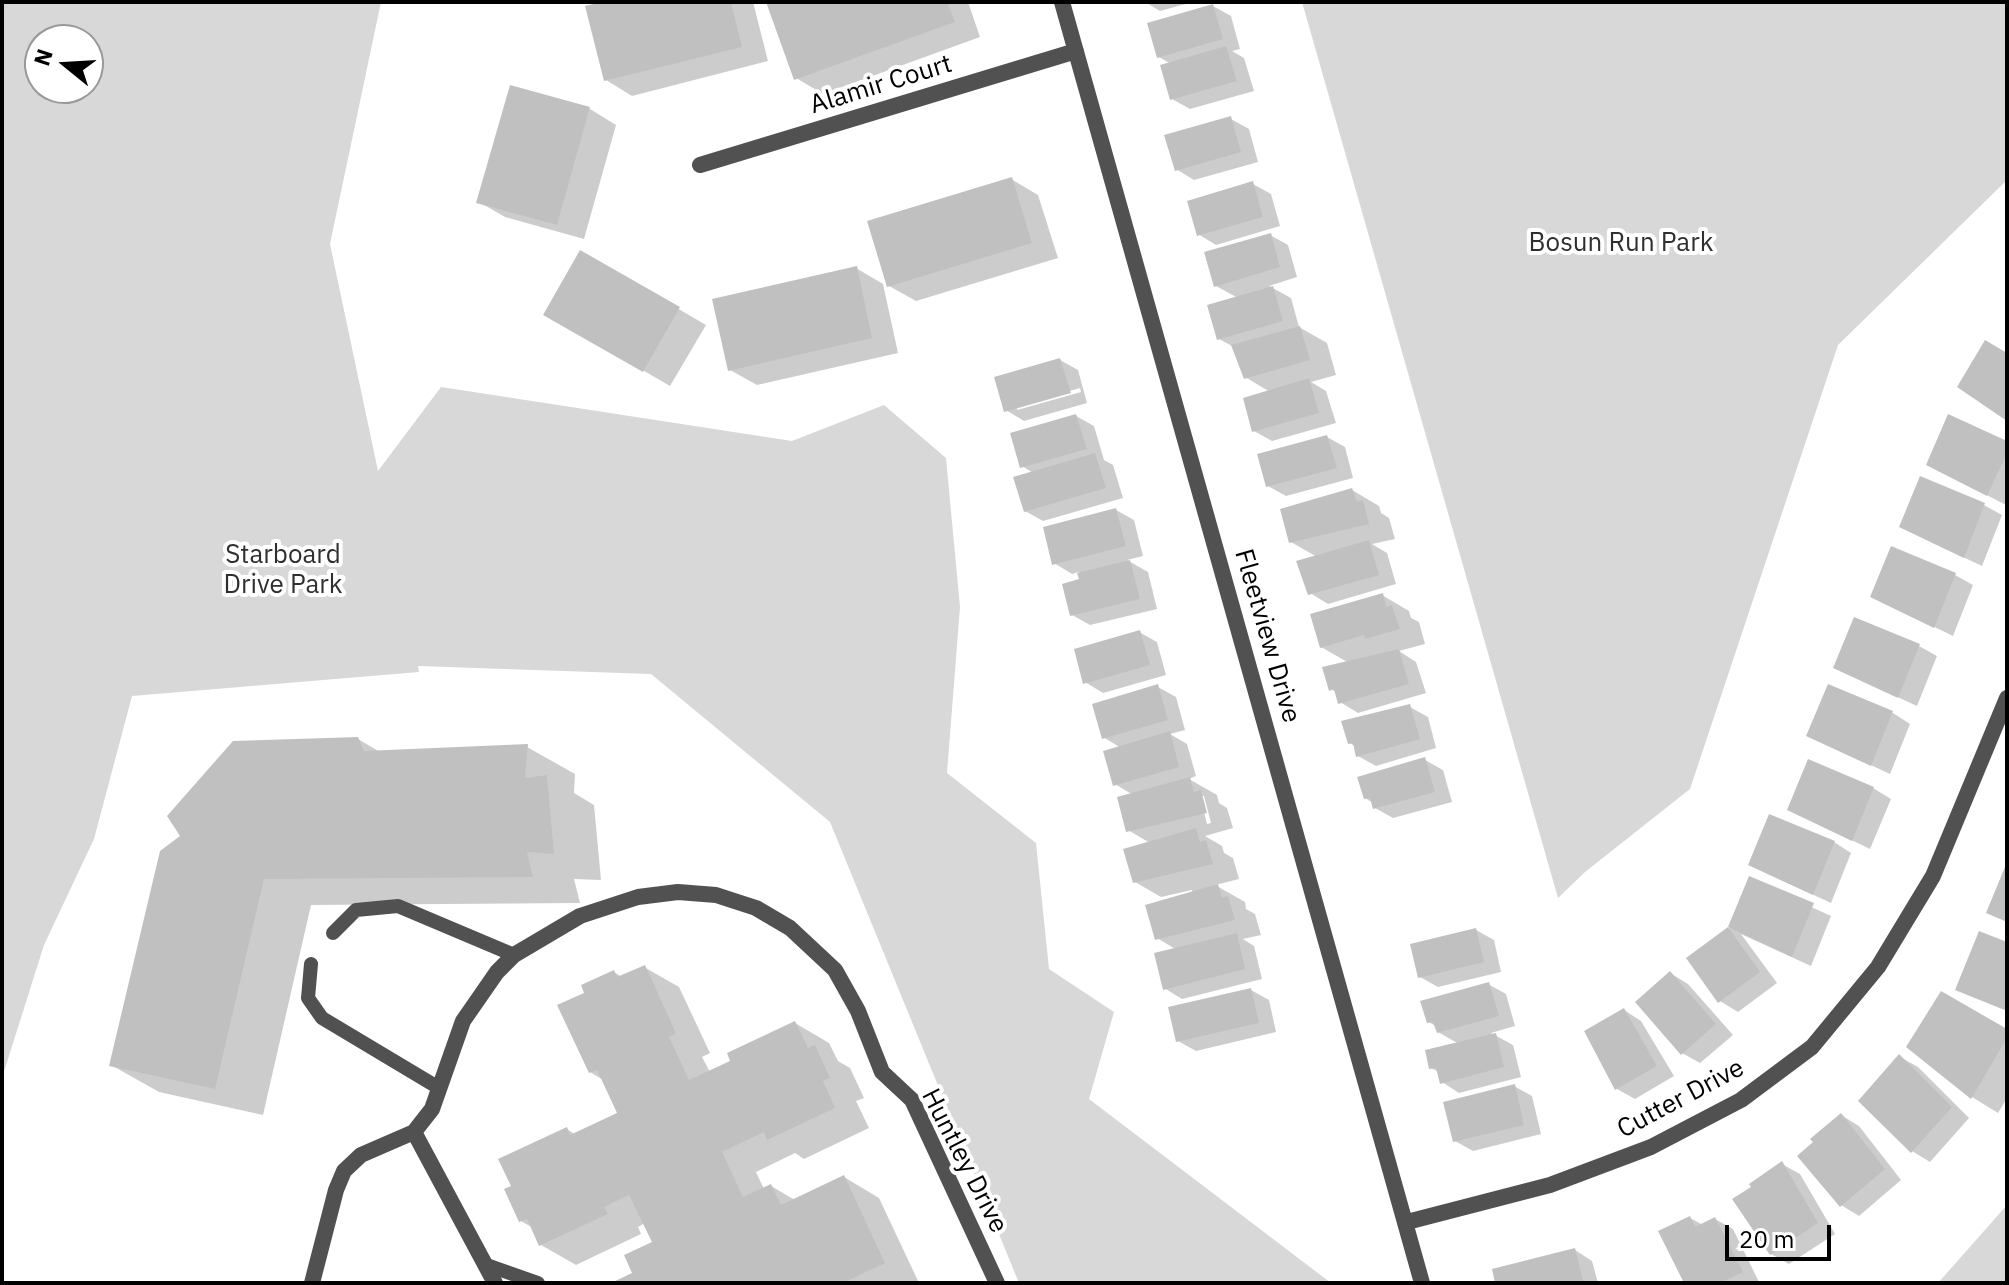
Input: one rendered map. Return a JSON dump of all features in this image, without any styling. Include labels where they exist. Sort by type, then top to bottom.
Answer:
[{"type":"street","name":"Fleetview Drive","points":[[1062,2],[1422,1283]]},
{"type":"street","name":"Alamir Court","points":[[700,165],[1076,51]]},
{"type":"street","name":"Cutter Drive","points":[[1407,1222],[1550,1185],[1651,1147],[1741,1100],[1812,1047],[1878,967],[1933,876],[2007,698]]},
{"type":"street","name":"Huntley Drive","points":[[414,1132],[432,1109],[463,1021],[487,984],[514,955],[580,916],[638,897],[678,892],[716,895],[756,908],[790,928],[814,947],[835,970],[858,1011],[882,1072],[912,1100],[997,1283]]},
{"type":"street","points":[[312,1283],[336,1190],[344,1171],[361,1155],[414,1132],[495,1283]]},
{"type":"lane","points":[[333,933],[356,910],[398,906],[514,955]]},
{"type":"lane","points":[[311,964],[308,998],[322,1018],[439,1088]]},
{"type":"lane","points":[[484,1264],[538,1283]]},
{"type":"green space","name":"Starboard Drive Park","points":[[2,2],[381,2],[330,244],[378,471],[441,387],[792,441],[884,405],[946,458],[960,607],[947,773],[1036,843],[1049,969],[1114,1012],[1089,1099],[1331,1283],[1019,1283],[830,822],[651,674],[418,666],[419,672],[132,696],[94,839],[44,945],[2,1078]]},
{"type":"green space","name":"Bosun Run Park","points":[[1302,2],[2007,2],[2007,180],[1838,345],[1690,789],[1585,872],[1558,898]]},
{"type":"green space","points":[[2007,1205],[2007,1283],[1938,1283]]},
{"type":"building","points":[[602,2],[731,2],[742,47],[604,81],[585,6]]},
{"type":"building","points":[[766,2],[947,2],[955,22],[794,80]]},
{"type":"building","points":[[1213,4],[1223,39],[1157,58],[1147,23]]},
{"type":"building","points":[[1226,46],[1237,81],[1170,100],[1160,65]]},
{"type":"building","points":[[510,85],[590,107],[557,225],[476,203]]},
{"type":"building","points":[[1231,116],[1241,152],[1175,171],[1164,135]]},
{"type":"building","points":[[1012,177],[1032,243],[887,287],[867,221]]},
{"type":"building","points":[[1253,181],[1263,217],[1197,236],[1187,201]]},
{"type":"building","points":[[1271,233],[1280,267],[1214,287],[1204,252]]},
{"type":"building","points":[[580,250],[680,307],[643,372],[543,315]]},
{"type":"building","points":[[857,266],[872,338],[728,371],[712,299]]},
{"type":"building","points":[[1273,286],[1283,321],[1217,340],[1207,305]]},
{"type":"building","points":[[1300,326],[1310,360],[1244,379],[1231,345]]},
{"type":"building","points":[[1985,340],[2007,353],[2007,421],[1957,387]]},
{"type":"building","points":[[1060,358],[1071,393],[1004,412],[994,377]]},
{"type":"building","points":[[1309,378],[1319,413],[1252,432],[1243,398]]},
{"type":"building","points":[[1076,414],[1087,449],[1020,468],[1010,433]]},
{"type":"building","points":[[1948,414],[2007,441],[2007,453],[1987,496],[1926,465]]},
{"type":"building","points":[[1327,435],[1337,468],[1266,487],[1257,454]]},
{"type":"building","points":[[1095,453],[1106,488],[1024,512],[1013,477]]},
{"type":"building","points":[[1920,476],[1985,503],[1964,558],[1899,527]]},
{"type":"building","points":[[1352,488],[1357,502],[1363,500],[1369,524],[1289,543],[1280,509]]},
{"type":"building","points":[[1116,508],[1126,546],[1052,565],[1043,527]]},
{"type":"building","points":[[1369,540],[1379,575],[1308,595],[1296,561]]},
{"type":"building","points":[[1891,546],[1956,573],[1934,628],[1870,597]]},
{"type":"building","points":[[1130,560],[1140,599],[1070,616],[1062,584],[1079,579],[1077,573]]},
{"type":"building","points":[[1383,593],[1386,607],[1392,605],[1400,629],[1365,639],[1364,635],[1320,648],[1310,614]]},
{"type":"building","points":[[1854,617],[1920,644],[1898,698],[1833,668]]},
{"type":"building","points":[[1140,630],[1150,665],[1083,684],[1074,649]]},
{"type":"building","points":[[1399,649],[1409,684],[1338,704],[1334,689],[1329,691],[1322,667]]},
{"type":"building","points":[[1158,684],[1168,720],[1102,739],[1092,704]]},
{"type":"building","points":[[1828,684],[1893,711],[1871,766],[1806,736]]},
{"type":"building","points":[[1410,704],[1420,739],[1356,757],[1353,743],[1348,744],[1341,721]]},
{"type":"building","points":[[1170,731],[1179,767],[1113,786],[1103,751]]},
{"type":"building","points":[[358,737],[364,751],[528,744],[525,778],[547,775],[554,854],[527,852],[533,877],[264,879],[215,1089],[109,1066],[160,851],[180,836],[167,816],[233,741]]},
{"type":"building","points":[[1425,757],[1435,792],[1373,809],[1370,798],[1364,799],[1357,777]]},
{"type":"building","points":[[1808,759],[1874,787],[1852,841],[1787,810]]},
{"type":"building","points":[[1190,777],[1194,792],[1201,790],[1207,813],[1126,832],[1117,797]]},
{"type":"building","points":[[1769,814],[1835,841],[1813,895],[1748,865]]},
{"type":"building","points":[[1196,828],[1200,842],[1206,840],[1213,864],[1133,883],[1123,849]]},
{"type":"building","points":[[2007,862],[2007,922],[1986,913]]},
{"type":"building","points":[[1749,876],[1814,903],[1792,957],[1728,927]]},
{"type":"building","points":[[1218,884],[1222,898],[1228,896],[1235,920],[1155,940],[1145,905]]},
{"type":"building","points":[[1728,927],[1760,972],[1718,1003],[1686,958]]},
{"type":"building","points":[[1476,928],[1484,962],[1418,978],[1410,944]]},
{"type":"building","points":[[1979,931],[2007,942],[2007,1011],[1955,990]]},
{"type":"building","points":[[1237,933],[1245,969],[1163,990],[1154,953]]},
{"type":"building","points":[[645,965],[676,1033],[669,1037],[689,1080],[730,1061],[727,1053],[795,1021],[808,1048],[815,1045],[830,1078],[823,1081],[835,1108],[767,1140],[764,1132],[722,1152],[743,1197],[771,1184],[781,1205],[844,1175],[885,1263],[843,1283],[611,1283],[632,1273],[624,1255],[652,1242],[629,1195],[604,1207],[608,1214],[539,1246],[527,1219],[519,1222],[504,1189],[511,1186],[498,1159],[567,1127],[570,1135],[617,1113],[597,1070],[589,1073],[557,1005],[584,993],[581,985],[614,970],[617,977]]},
{"type":"building","points":[[1670,971],[1716,1024],[1681,1055],[1635,1002]]},
{"type":"building","points":[[1489,982],[1499,1016],[1437,1033],[1433,1022],[1427,1023],[1420,1001]]},
{"type":"building","points":[[1251,988],[1259,1023],[1176,1042],[1168,1007]]},
{"type":"building","points":[[1941,991],[2007,1029],[2007,1038],[1971,1099],[1906,1047]]},
{"type":"building","points":[[1624,1008],[1657,1066],[1615,1090],[1584,1031]]},
{"type":"building","points":[[1496,1033],[1504,1067],[1440,1084],[1436,1068],[1429,1069],[1425,1050]]},
{"type":"building","points":[[1899,1054],[1952,1107],[1911,1153],[1858,1101]]},
{"type":"building","points":[[1515,1084],[1524,1125],[1453,1142],[1443,1102]]},
{"type":"building","points":[[1841,1113],[1885,1169],[1840,1207],[1797,1156],[1813,1142],[1810,1139]]},
{"type":"building","points":[[1782,1161],[1818,1223],[1770,1255],[1732,1199]]},
{"type":"building","points":[[1690,1216],[1695,1227],[1715,1217],[1743,1272],[1720,1283],[1684,1283],[1658,1231]]},
{"type":"building","points":[[1575,1248],[1583,1281],[1495,1283],[1492,1269]]}]
